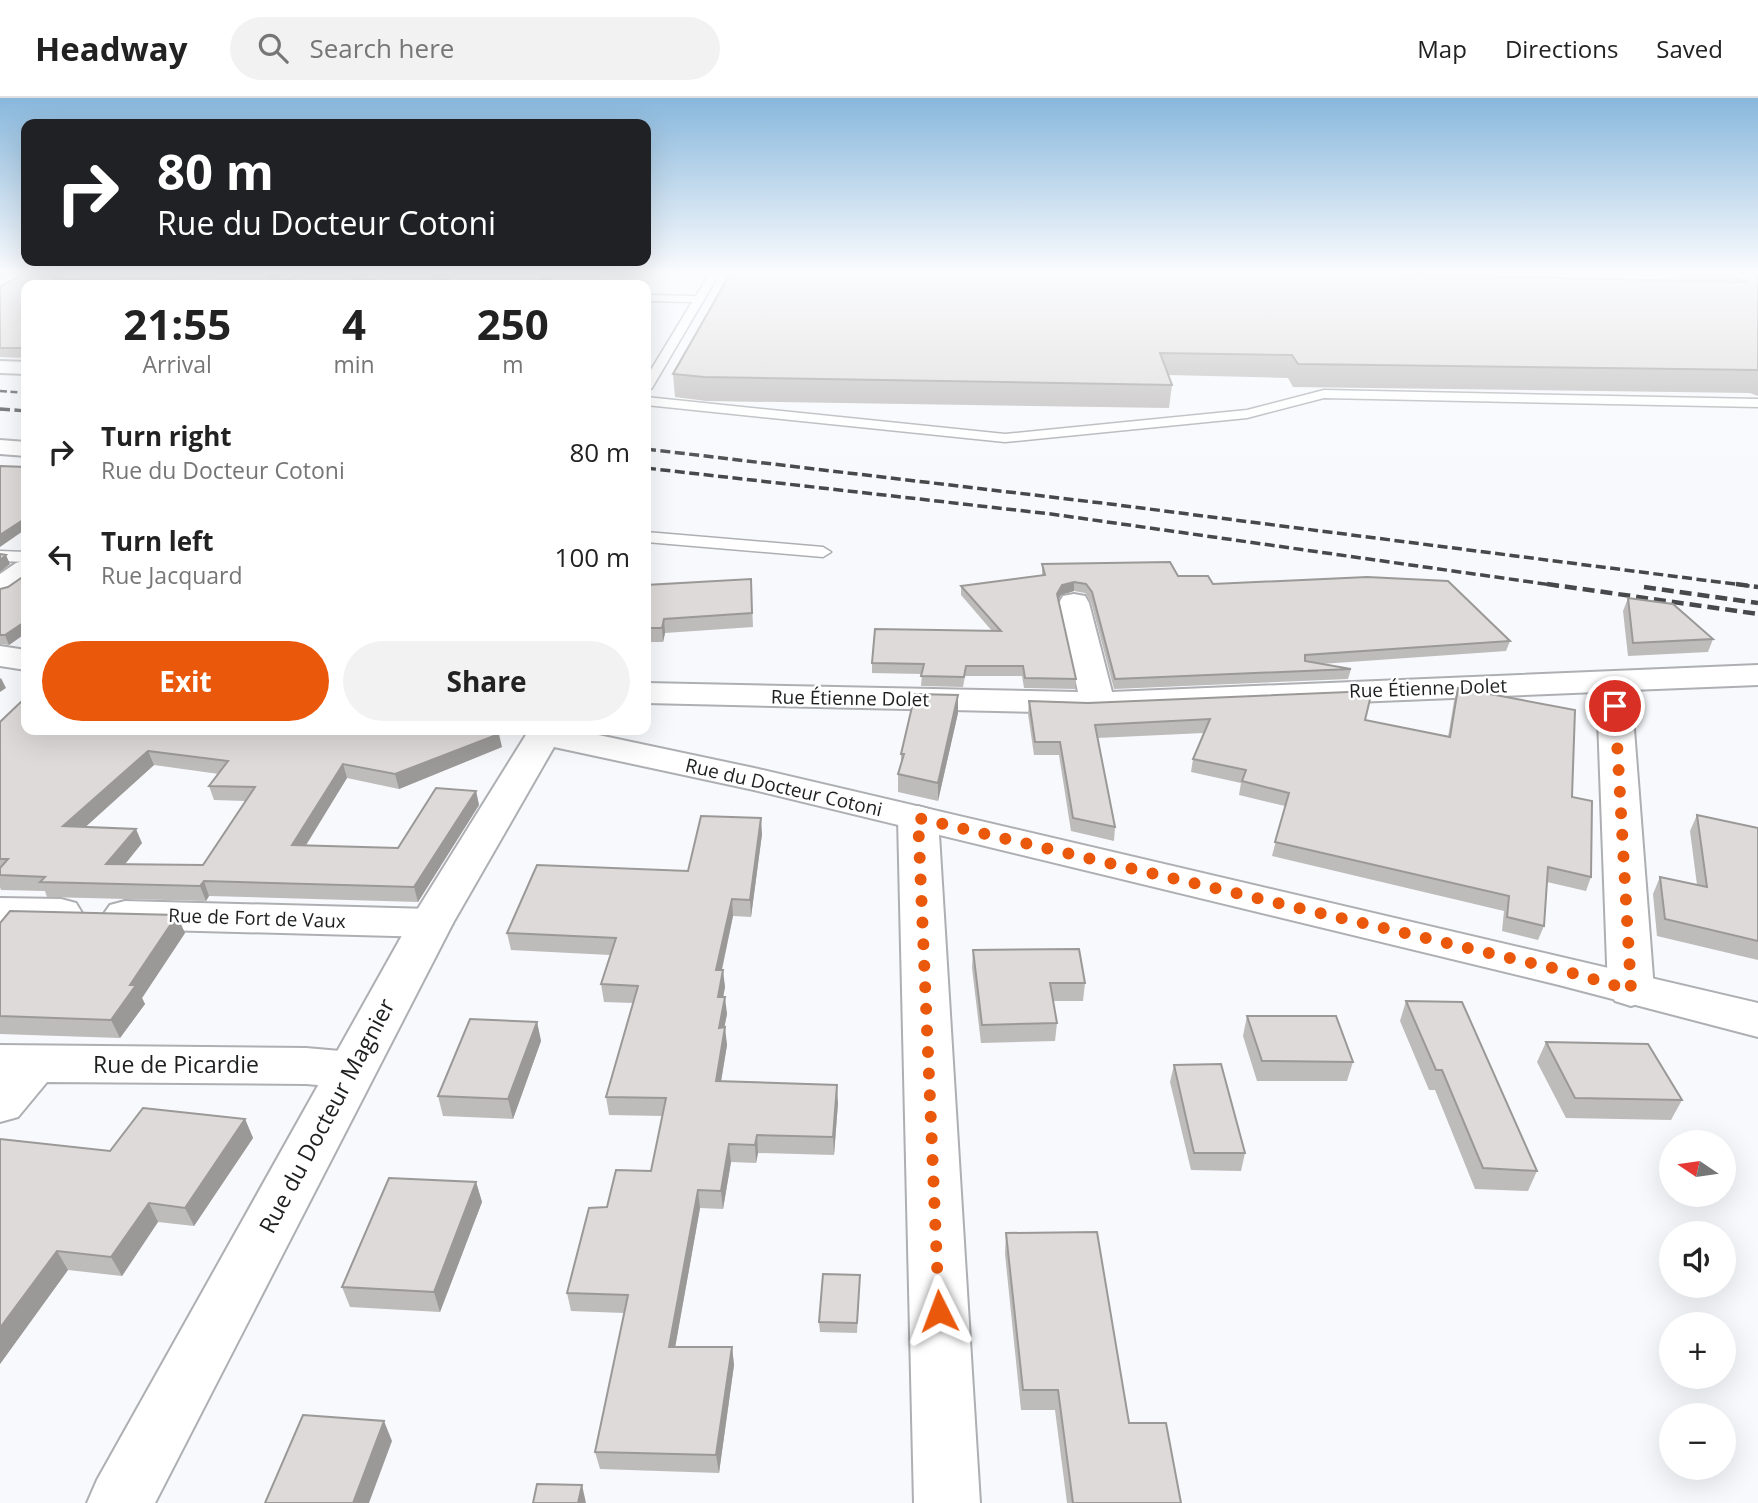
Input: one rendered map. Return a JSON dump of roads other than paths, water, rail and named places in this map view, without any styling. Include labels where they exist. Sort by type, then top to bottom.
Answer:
[{"type":"street","points":[[0,367],[21,368]]},
{"type":"street","points":[[0,447],[21,449]]},
{"type":"street","points":[[0,588],[21,573]]},
{"type":"street","points":[[1074,603],[1097,702]]},
{"type":"street","points":[[0,656],[21,659]]},
{"type":"street","name":"Rue Étienne Dolet","points":[[651,693],[1097,702],[1758,674]]},
{"type":"street","points":[[1613,681],[1631,990]]},
{"type":"street","name":"Rue du Docteur Magnier","points":[[120,1503],[431,923],[542,735]]},
{"type":"street","name":"Rue du Docteur Cotoni","points":[[557,735],[1548,967],[1758,1020]]},
{"type":"street","points":[[918,818],[947,1503]]},
{"type":"street","name":"Rue de Fort de Vaux","points":[[0,912],[431,923]]},
{"type":"street","points":[[0,1102],[16,1064]]},
{"type":"street","name":"Rue de Picardie","points":[[16,1064],[306,1066],[352,1070]]},
{"type":"lane","points":[[651,380],[675,340]]},
{"type":"lane","points":[[651,402],[1005,438],[1247,414],[1324,394],[1758,403]]},
{"type":"lane","points":[[651,537],[823,552]]},
{"type":"lane","points":[[0,556],[21,557]]},
{"type":"railway","points":[[0,391],[21,393]]},
{"type":"railway","points":[[10,410],[0,409],[21,411]]},
{"type":"railway","points":[[651,450],[1110,504],[1750,586]]},
{"type":"railway","points":[[651,469],[1051,514],[1559,586]]},
{"type":"railway","points":[[1547,584],[1758,614]]},
{"type":"railway","points":[[1736,584],[1758,587]]},
{"type":"railway","points":[[1644,587],[1758,603]]}]
